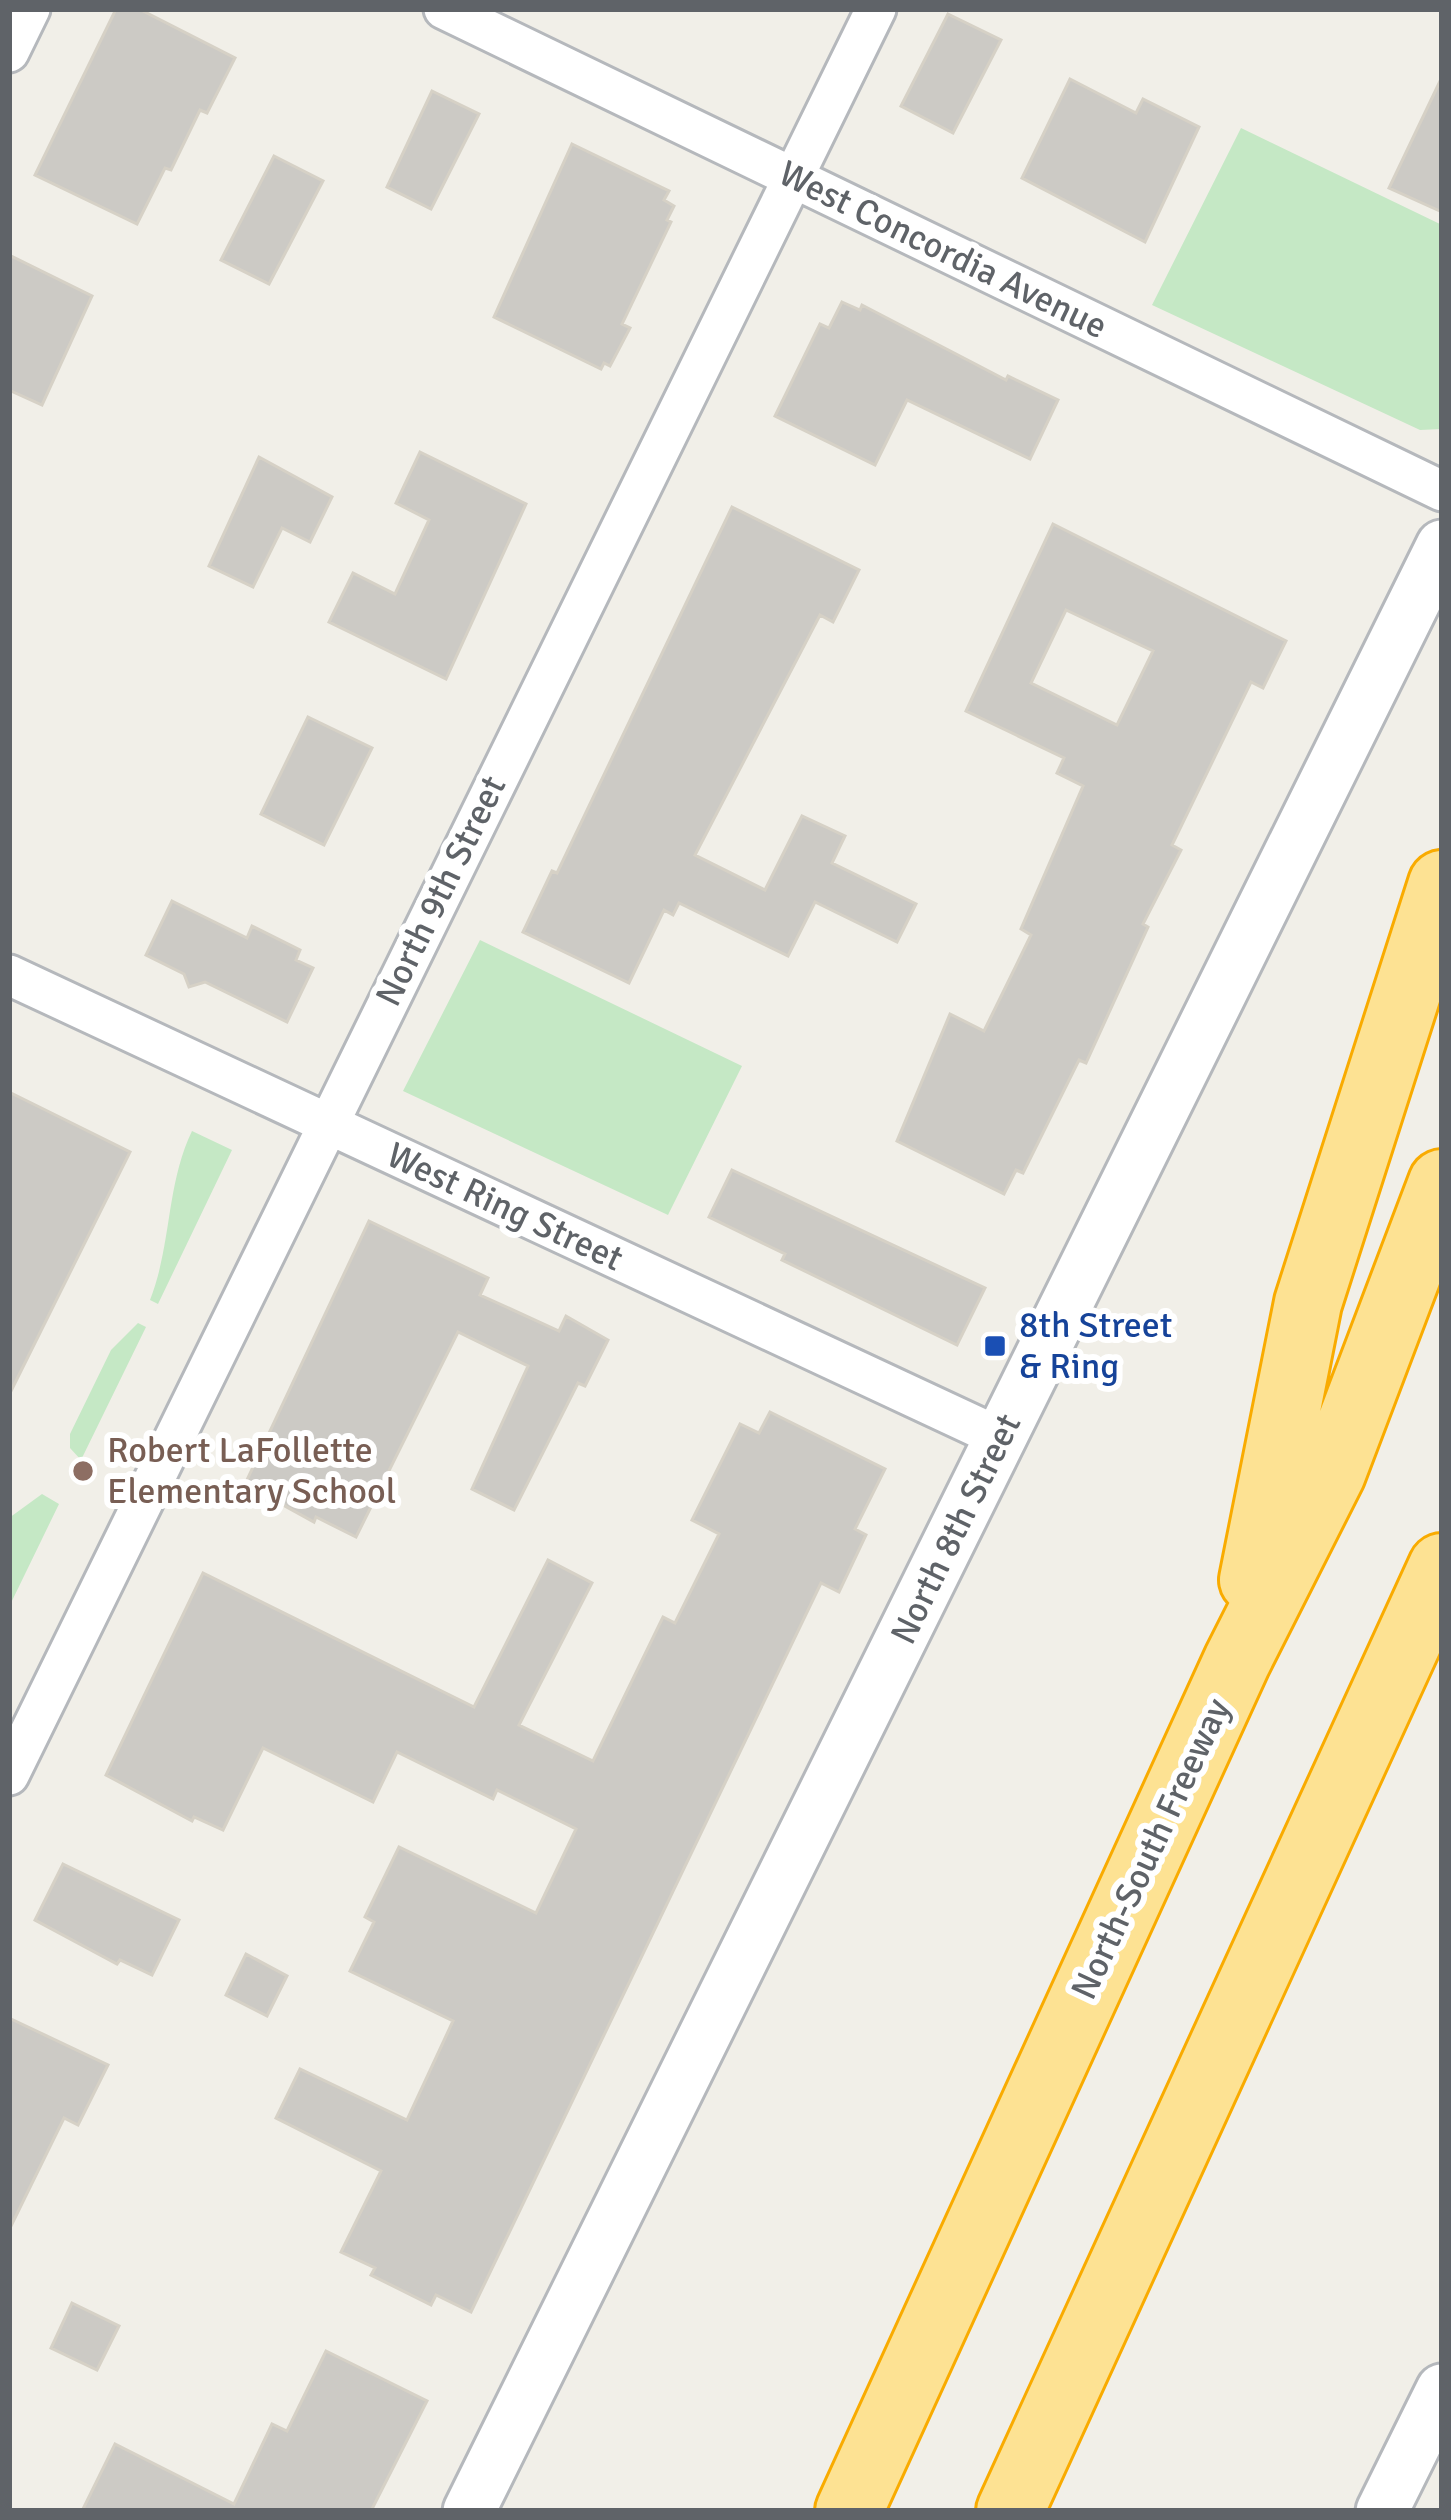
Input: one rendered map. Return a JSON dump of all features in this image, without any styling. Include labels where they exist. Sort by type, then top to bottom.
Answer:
[{"type":"highway","points":[[1237,1661],[1308,1303],[1442,884]]},
{"type":"highway","name":"North-South Freeway","points":[[849,2511],[1237,1661],[1332,1473],[1442,1183]]},
{"type":"highway","points":[[1010,2511],[1442,1568]]},
{"type":"street","points":[[9,52],[30,9]]},
{"type":"street","name":"West Concordia Avenue","points":[[444,9],[1442,491]]},
{"type":"street","name":"North 9th Street","points":[[9,1774],[876,9]]},
{"type":"street","name":"North 8th Street","points":[[469,2511],[1442,546]]},
{"type":"street","name":"West Ring Street","points":[[9,975],[1001,1438]]},
{"type":"street","points":[[1382,2511],[1442,2390]]},
{"type":"green space","points":[[1241,128],[1442,225],[1442,429],[1420,430],[1152,305]]},
{"type":"green space","points":[[480,940],[742,1066],[668,1215],[403,1091]]},
{"type":"green space","points":[[192,1131],[232,1150],[158,1304],[150,1300],[178,1172]]},
{"type":"green space","points":[[138,1323],[146,1327],[81,1460],[70,1448],[70,1434],[111,1350]]},
{"type":"green space","points":[[42,1494],[59,1504],[9,1607],[9,1518]]},
{"type":"building","points":[[116,9],[139,9],[235,58],[207,113],[200,110],[171,170],[165,168],[137,224],[35,175]]},
{"type":"building","points":[[948,14],[1001,40],[953,133],[901,106]]},
{"type":"building","points":[[1442,77],[1442,212],[1389,188]]},
{"type":"building","points":[[1070,79],[1136,113],[1143,99],[1199,127],[1145,242],[1022,178]]},
{"type":"building","points":[[432,91],[479,114],[431,209],[387,187]]},
{"type":"building","points":[[572,144],[669,191],[664,200],[674,206],[667,220],[671,222],[622,324],[630,328],[610,366],[604,363],[601,369],[494,317]]},
{"type":"building","points":[[274,156],[323,181],[269,284],[221,260]]},
{"type":"building","points":[[9,255],[92,296],[42,405],[9,390]]},
{"type":"building","points":[[842,302],[860,310],[862,305],[1006,380],[1008,376],[1058,400],[1030,459],[907,400],[875,465],[775,416],[820,324],[829,328]]},
{"type":"building","points":[[420,452],[526,504],[446,679],[329,622],[353,573],[395,594],[429,520],[396,503]]},
{"type":"building","points":[[259,457],[332,497],[310,542],[282,528],[253,587],[209,566]]},
{"type":"building","points":[[732,507],[859,570],[833,622],[820,615],[695,855],[765,890],[802,816],[845,836],[832,863],[916,904],[897,942],[815,902],[788,956],[679,903],[673,915],[664,910],[629,983],[523,932],[552,871],[557,873]]},
{"type":"building","points":[[1053,524],[1286,641],[1263,688],[1251,682],[1172,845],[1181,850],[1143,924],[1148,927],[1086,1063],[1079,1060],[1023,1173],[1016,1170],[1004,1194],[897,1141],[950,1014],[984,1031],[1031,935],[1021,929],[1083,786],[1057,773],[1064,758],[966,711]],"holes":[[[1066,610],[1153,651],[1117,725],[1031,683]]]},
{"type":"building","points":[[308,717],[372,748],[324,845],[261,814]]},
{"type":"building","points":[[172,901],[247,938],[252,926],[300,950],[296,960],[313,968],[287,1022],[205,982],[189,987],[184,974],[146,955]]},
{"type":"building","points":[[9,1092],[130,1152],[9,1395]]},
{"type":"building","points":[[732,1170],[985,1288],[957,1345],[782,1260],[785,1254],[709,1217]]},
{"type":"building","points":[[369,1221],[488,1278],[480,1295],[559,1331],[566,1316],[608,1340],[585,1386],[578,1383],[514,1510],[472,1489],[528,1366],[458,1332],[356,1537],[316,1517],[314,1522],[245,1484]]},
{"type":"building","points":[[770,1412],[885,1469],[855,1529],[866,1535],[839,1592],[821,1583],[471,2312],[436,2295],[431,2305],[371,2275],[375,2268],[341,2252],[381,2171],[276,2118],[300,2069],[407,2120],[453,2021],[350,1971],[374,1922],[365,1917],[399,1847],[536,1913],[576,1829],[497,1790],[493,1799],[397,1752],[373,1802],[263,1748],[223,1830],[194,1817],[192,1821],[106,1775],[203,1573],[474,1707],[548,1560],[592,1583],[519,1725],[593,1761],[663,1617],[675,1623],[719,1534],[692,1520],[740,1424],[759,1433]]},
{"type":"building","points":[[63,1864],[179,1920],[152,1975],[120,1960],[117,1964],[35,1920]]},
{"type":"building","points":[[246,1954],[287,1976],[267,2016],[226,1995]]},
{"type":"building","points":[[9,2018],[108,2065],[78,2125],[64,2118],[9,2230]]},
{"type":"building","points":[[72,2303],[119,2326],[97,2370],[51,2348]]},
{"type":"building","points":[[326,2351],[427,2401],[371,2511],[82,2511],[115,2444],[234,2504],[272,2424],[287,2431]]},
{"type":"place","name":"8th Street & Ring","points":[[995,1346]]},
{"type":"place","name":"Robert LaFollette Elementary School","points":[[83,1471]]}]
